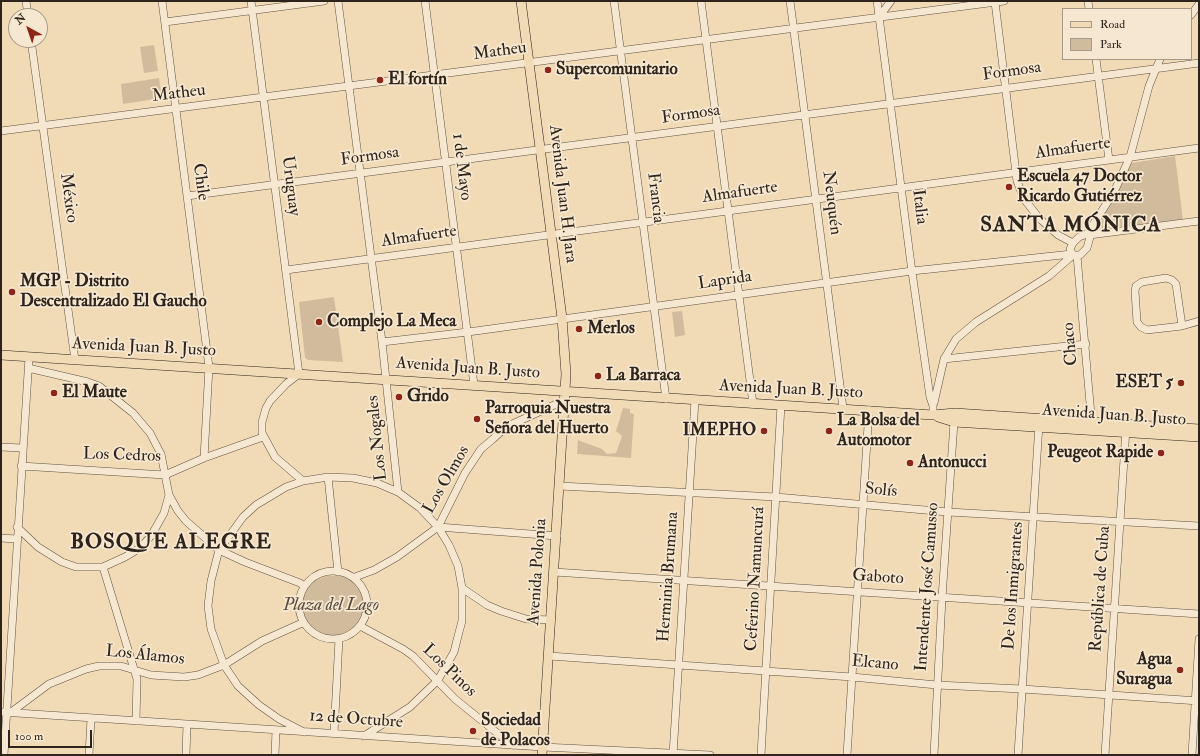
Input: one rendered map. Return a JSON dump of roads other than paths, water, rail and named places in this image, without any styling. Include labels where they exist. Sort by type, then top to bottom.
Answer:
[{"type":"main road","name":"Avenida Juan H. Jara","points":[[521,1],[562,318],[566,374],[565,395]]},
{"type":"main road","name":"Avenida Juan B. Justo","points":[[1,355],[474,385],[565,395],[843,408],[933,415],[955,413],[1039,423]]},
{"type":"main road","name":"Avenida Polonia","points":[[542,751],[565,395]]},
{"type":"main road","name":"Avenida Juan B. Justo","points":[[933,415],[954,422],[1039,423],[1126,428],[1199,429]]},
{"type":"main road","name":"Avenida Juan B. Justo","points":[[1126,428],[1199,437]]},
{"type":"street","name":"Chile","points":[[162,1],[209,367],[204,458]]},
{"type":"street","name":"Uruguay","points":[[251,1],[299,374]]},
{"type":"street","points":[[165,22],[324,1]]},
{"type":"street","name":"Los Nogales","points":[[338,1],[382,342],[398,492]]},
{"type":"street","name":"1 de Mayo","points":[[425,1],[474,385]]},
{"type":"street","name":"Francia","points":[[614,1],[666,399]]},
{"type":"street","points":[[701,1],[753,404]]},
{"type":"street","name":"Neuquén","points":[[790,1],[843,408]]},
{"type":"street","name":"Italia","points":[[877,1],[912,271],[930,397],[933,406],[933,415]]},
{"type":"street","points":[[879,17],[891,1]]},
{"type":"street","name":"Matheu","points":[[1,131],[529,64],[1004,1]]},
{"type":"street","points":[[995,2],[1016,172],[1020,189],[1031,208],[1049,228],[1073,243],[1079,237],[1088,235],[1199,222]]},
{"type":"street","points":[[1192,13],[1199,4]]},
{"type":"street","name":"México","points":[[33,48],[75,360]]},
{"type":"street","points":[[1096,60],[1109,160]]},
{"type":"street","points":[[933,406],[944,359],[949,348],[964,331],[993,310],[1049,276],[1074,255],[1087,248],[1088,235],[1114,192],[1130,157],[1155,68],[1159,60]]},
{"type":"street","name":"Formosa","points":[[187,196],[1199,63]]},
{"type":"street","name":"Almafuerte","points":[[286,270],[551,233],[1199,148]]},
{"type":"street","name":"Chaco","points":[[1073,243],[1070,249],[1074,255],[1086,344],[1092,426]]},
{"type":"street","name":"Laprida","points":[[382,342],[468,332],[912,271],[1074,255]]},
{"type":"street","points":[[1182,326],[1176,284],[1172,280],[1166,278],[1142,282],[1136,286],[1134,291],[1138,322],[1141,328],[1147,330],[1182,326],[1199,322]]},
{"type":"street","points":[[944,359],[1086,344]]},
{"type":"street","points":[[4,755],[16,539],[29,357]]},
{"type":"street","points":[[17,527],[38,547],[62,562],[76,567],[103,566],[126,557],[140,548],[151,536],[164,513],[168,495],[166,475],[161,454],[156,443],[143,424],[124,405],[99,386],[28,368]]},
{"type":"street","points":[[299,374],[276,393],[266,408],[262,422],[263,437],[275,457],[303,481]]},
{"type":"street","name":"Los Olmos","points":[[355,577],[374,570],[397,557],[438,527],[465,473],[481,449],[506,428],[565,395]]},
{"type":"street","name":"Herminia Brumana","points":[[674,754],[695,400]]},
{"type":"street","name":"Ceferino Namuncurá","points":[[761,755],[781,405]]},
{"type":"street","points":[[847,755],[869,410]]},
{"type":"street","name":"Intendente José Camusso","points":[[934,755],[942,598],[954,422]]},
{"type":"street","name":"De los Inmigrantes","points":[[1018,755],[1039,423]]},
{"type":"street","name":"República de Cuba","points":[[1106,755],[1126,428]]},
{"type":"street","name":"Los Cedros","points":[[21,466],[166,475],[204,458],[263,437]]},
{"type":"street","points":[[1,447],[22,448]]},
{"type":"street","points":[[328,477],[338,572]]},
{"type":"street","points":[[304,732],[279,719],[259,705],[238,686],[224,665],[211,629],[208,606],[211,581],[219,550],[243,517],[256,505],[286,487],[303,481],[328,477],[366,480],[398,492],[420,508],[438,527],[449,545],[458,566],[462,588],[462,621],[454,652],[438,680],[410,707],[364,736]]},
{"type":"street","name":"Solís","points":[[560,486],[776,497],[948,512],[1033,515],[1199,526]]},
{"type":"street","points":[[168,495],[186,521],[219,550],[250,565],[304,586]]},
{"type":"street","points":[[438,527],[556,536]]},
{"type":"street","points":[[1,538],[16,539]]},
{"type":"street","points":[[103,566],[134,670],[137,688],[136,721]]},
{"type":"street","points":[[338,572],[355,577],[365,592],[368,603],[368,610],[360,626],[349,635],[339,639],[319,637],[306,628],[302,623],[298,604],[299,595],[304,586],[319,574],[338,572]]},
{"type":"street","name":"Gaboto","points":[[554,572],[1199,614]]},
{"type":"street","points":[[462,588],[487,605],[501,611],[526,619],[551,620]]},
{"type":"street","name":"Los Álamos","points":[[6,713],[49,684],[74,672],[98,666],[128,667],[151,675],[184,677],[198,675],[224,665],[262,641],[302,623]]},
{"type":"street","name":"Los Pinos","points":[[360,626],[404,649],[438,680],[455,699],[513,745]]},
{"type":"street","points":[[334,734],[339,639]]},
{"type":"street","points":[[1192,755],[1197,701],[1199,639]]},
{"type":"street","name":"Elcano","points":[[548,656],[852,677],[937,685],[1022,689],[1197,701]]},
{"type":"street","name":"12 de Octubre","points":[[6,713],[513,745],[542,751],[710,755]]},
{"type":"street","points":[[89,755],[91,719]]},
{"type":"street","points":[[186,755],[187,724]]},
{"type":"street","points":[[274,755],[276,730]]},
{"type":"place","name":"Supercomunitario","points":[[548,70]]},
{"type":"place","name":"El fortín","points":[[380,80]]},
{"type":"place","name":"Escuela 47 Doctor Ricardo Gutiérrez","points":[[1009,187]]},
{"type":"place","name":"MGP - Distrito Descentralizado El Gaucho","points":[[12,292]]},
{"type":"place","name":"Complejo La Meca","points":[[319,322]]},
{"type":"place","name":"Merlos","points":[[579,329]]},
{"type":"place","name":"La Barraca","points":[[598,376]]},
{"type":"place","name":"ESET 5","points":[[1181,383]]},
{"type":"place","name":"El Maute","points":[[54,393]]},
{"type":"place","name":"Grido","points":[[399,397]]},
{"type":"place","name":"Parroquia Nuestra Señora del Huerto","points":[[477,419]]},
{"type":"place","name":"IMEPHO","points":[[764,431]]},
{"type":"place","name":"La Bolsa del Automotor","points":[[829,431]]},
{"type":"place","name":"Peugeot Rapide","points":[[1161,453]]},
{"type":"place","name":"Antonucci","points":[[910,463]]},
{"type":"place","name":"Agua Suragua","points":[[1180,670]]},
{"type":"place","name":"Sociedad de Polacos","points":[[473,731]]},
{"type":"district","name":"SANTA MÓNICA","points":[[1071,226]]},
{"type":"district","name":"BOSQUE ALEGRE","points":[[171,543]]},
{"type":"park label","name":"Plaza del Lago","points":[[331,606]]}]
